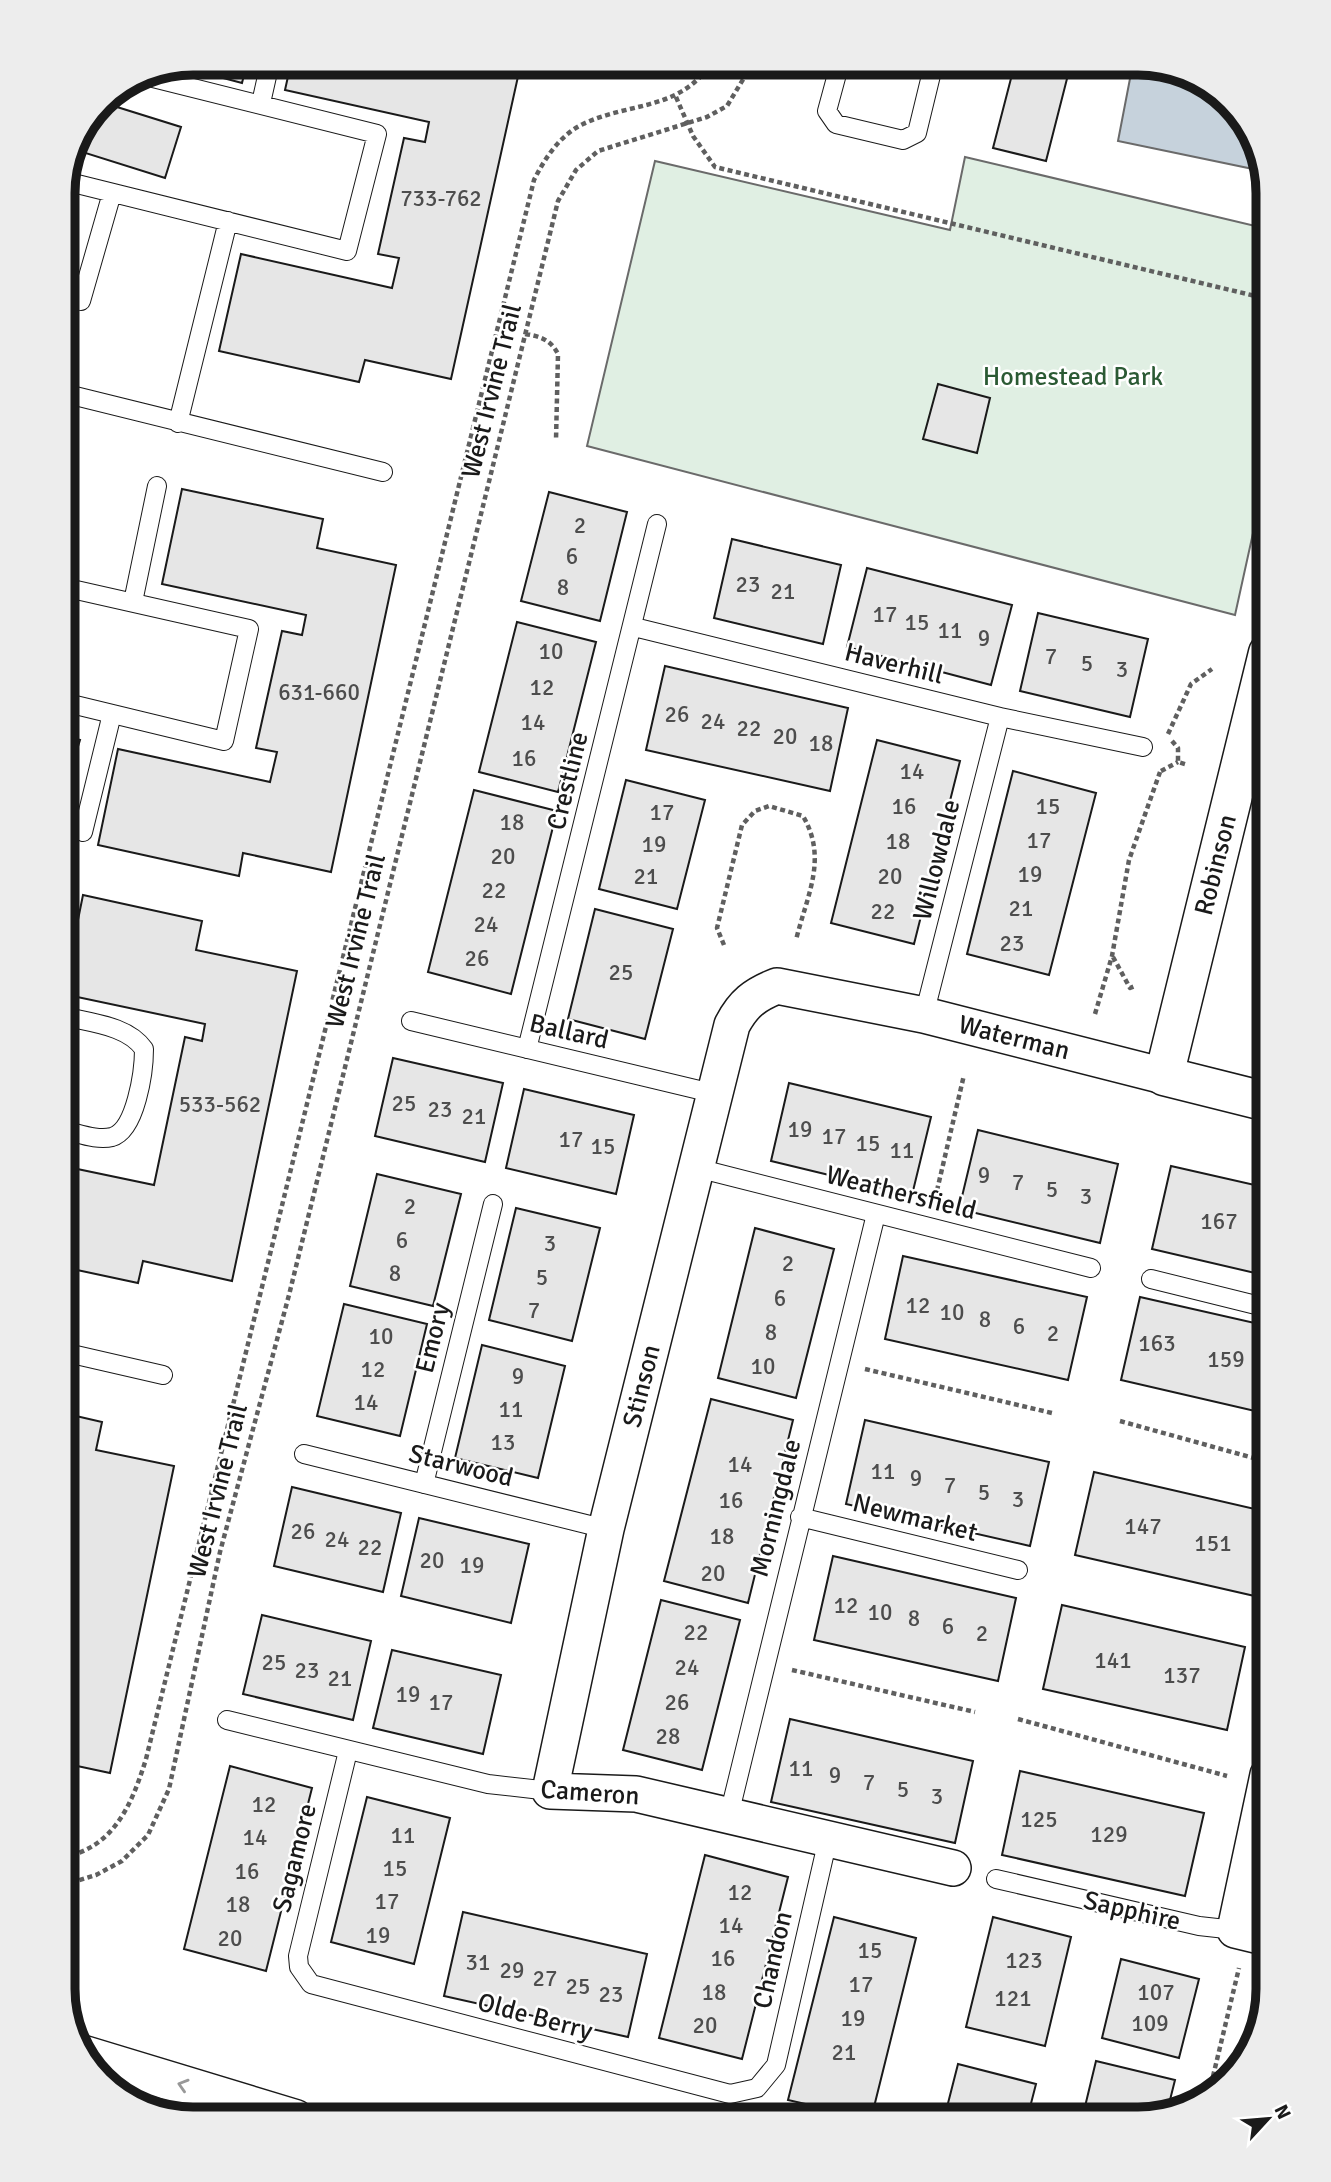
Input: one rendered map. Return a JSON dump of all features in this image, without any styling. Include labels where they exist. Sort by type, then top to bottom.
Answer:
[{"type":"main road","name":"Robinson","points":[[1164,1076],[1256,711]]},
{"type":"main road","name":"Waterman","points":[[1164,1076],[1256,1099]]},
{"type":"main road","points":[[99,2060],[252,2106]]},
{"type":"street","name":"Waterman","points":[[759,993],[777,986],[795,988],[924,1015],[1164,1076]]},
{"type":"street","name":"Stinson","points":[[550,1791],[606,1529],[732,1025],[743,1006],[759,993]]},
{"type":"street","name":"Cameron","points":[[550,1791],[636,1794],[953,1868]]},
{"type":"street","points":[[1237,1946],[1256,1841]]},
{"type":"street","name":"Sapphire","points":[[1237,1946],[1256,1941]]},
{"type":"lane","points":[[261,103],[267,75]]},
{"type":"lane","points":[[836,76],[827,111],[836,124],[903,140],[917,133],[931,76]]},
{"type":"lane","points":[[76,184],[347,251],[377,134],[163,80]]},
{"type":"lane","points":[[81,301],[112,193]]},
{"type":"lane","points":[[178,423],[228,221]]},
{"type":"lane","points":[[76,396],[383,472]]},
{"type":"lane","points":[[134,602],[157,486]]},
{"type":"lane","name":"Crestline","points":[[527,1049],[634,627],[657,524]]},
{"type":"lane","points":[[76,590],[248,629],[223,741],[76,705]]},
{"type":"lane","name":"Haverhill","points":[[634,627],[1000,717],[1143,747]]},
{"type":"lane","points":[[83,832],[112,714]]},
{"type":"lane","name":"Willowdale","points":[[924,1015],[1000,717]]},
{"type":"lane","points":[[75,1133],[100,1138],[112,1137],[124,1130],[131,1119],[144,1049],[137,1039],[125,1032],[76,1019]]},
{"type":"lane","name":"Ballard","points":[[411,1021],[716,1094]]},
{"type":"lane","name":"Weathersfield","points":[[697,1168],[1091,1268]]},
{"type":"lane","name":"Emory","points":[[424,1484],[492,1204]]},
{"type":"lane","name":"Morningdale","points":[[729,1815],[876,1214]]},
{"type":"lane","points":[[1151,1279],[1256,1305]]},
{"type":"lane","points":[[75,1355],[163,1375]]},
{"type":"lane","name":"Starwood","points":[[304,1454],[606,1529]]},
{"type":"lane","name":"Newmarket","points":[[800,1517],[1018,1570]]},
{"type":"lane","name":"Cameron","points":[[227,1720],[488,1784],[550,1791]]},
{"type":"lane","name":"Sagamore","points":[[305,1977],[298,1956],[348,1751]]},
{"type":"lane","name":"Chandon","points":[[757,2088],[776,2065],[828,1839]]},
{"type":"lane","name":"Sapphire","points":[[996,1879],[1199,1926],[1237,1946]]},
{"type":"lane","name":"Olde Berry","points":[[305,1977],[311,1984],[322,1988],[730,2094],[757,2088]]},
{"type":"path","name":"West Irvine Trail","points":[[75,1854],[104,1839],[119,1823],[135,1796],[146,1759],[534,180],[546,156],[582,124],[676,97],[698,76]]},
{"type":"path","name":"West Irvine Trail","points":[[75,1881],[96,1875],[122,1861],[148,1835],[169,1789],[220,1552],[289,1295],[558,201],[576,170],[598,151],[707,117],[727,106],[745,76]]},
{"type":"path","points":[[676,97],[686,122],[715,167],[1256,296]]},
{"type":"path","points":[[526,334],[538,336],[554,345],[558,354],[556,440]]},
{"type":"path","points":[[1166,738],[1191,684],[1212,669]]},
{"type":"path","points":[[1095,1014],[1112,957],[1129,860],[1160,771]]},
{"type":"path","points":[[724,945],[717,928],[742,825],[755,811],[769,806],[803,816],[813,834],[817,857],[796,940]]},
{"type":"path","points":[[1112,957],[1130,988],[1135,986]]},
{"type":"path","points":[[929,1227],[964,1074]]},
{"type":"path","points":[[839,1363],[1052,1413]]},
{"type":"path","points":[[1120,1421],[1256,1459]]},
{"type":"path","points":[[765,1664],[975,1712]]},
{"type":"path","points":[[1018,1719],[1227,1776]]},
{"type":"path","points":[[1211,2080],[1237,1946]]},
{"type":"green space","name":"Homestead Park","points":[[965,157],[1256,226],[1256,520],[1235,615],[587,446],[655,161],[950,230]]},
{"type":"shaded area","points":[[1131,76],[1161,78],[1190,87],[1216,105],[1244,141],[1253,169],[1118,141]]},
{"type":"building","points":[[212,75],[244,75],[242,83]]},
{"type":"building","points":[[288,75],[518,75],[451,379],[365,360],[359,382],[219,351],[241,254],[392,288],[399,258],[378,254],[404,138],[425,142],[429,122],[285,90]]},
{"type":"building","points":[[1012,76],[1068,76],[1046,161],[993,148]]},
{"type":"building","points":[[114,106],[181,127],[165,178],[83,152],[100,121]]},
{"type":"building","points":[[938,384],[990,398],[977,453],[923,439]]},
{"type":"building","points":[[182,489],[323,519],[317,548],[396,565],[331,872],[243,853],[239,876],[98,845],[118,749],[270,782],[277,752],[256,748],[282,631],[302,635],[306,615],[162,584]]},
{"type":"building","points":[[549,492],[627,512],[600,621],[521,601]]},
{"type":"building","points":[[732,539],[841,565],[823,644],[714,618]]},
{"type":"building","points":[[867,568],[1012,605],[991,685],[847,647]]},
{"type":"building","points":[[1038,613],[1148,639],[1130,717],[1020,691]]},
{"type":"building","points":[[517,622],[596,642],[558,792],[479,772]]},
{"type":"building","points":[[665,666],[848,708],[830,791],[646,750]]},
{"type":"building","points":[[76,739],[80,740],[76,754]]},
{"type":"building","points":[[877,740],[960,761],[914,944],[831,923]]},
{"type":"building","points":[[1013,771],[1096,793],[1049,975],[967,954]]},
{"type":"building","points":[[626,780],[705,800],[677,909],[599,889]]},
{"type":"building","points":[[474,790],[557,811],[511,994],[428,972]]},
{"type":"building","points":[[83,895],[202,921],[196,950],[297,971],[232,1281],[143,1261],[138,1283],[75,1270],[75,1169],[154,1185],[185,1037],[202,1041],[205,1024],[76,997],[76,932]]},
{"type":"building","points":[[595,909],[673,929],[645,1039],[568,1019]]},
{"type":"building","points":[[393,1058],[503,1083],[485,1162],[375,1136]]},
{"type":"building","points":[[789,1083],[931,1117],[912,1195],[771,1161]]},
{"type":"building","points":[[524,1089],[634,1115],[616,1194],[506,1168]]},
{"type":"building","points":[[978,1130],[1118,1164],[1100,1243],[959,1209]]},
{"type":"building","points":[[1171,1166],[1256,1185],[1256,1273],[1152,1249]]},
{"type":"building","points":[[377,1174],[461,1194],[433,1306],[350,1286]]},
{"type":"building","points":[[516,1208],[600,1228],[572,1341],[489,1320]]},
{"type":"building","points":[[755,1228],[834,1249],[796,1398],[718,1378]]},
{"type":"building","points":[[903,1256],[1087,1297],[1068,1380],[885,1339]]},
{"type":"building","points":[[1140,1297],[1256,1323],[1256,1411],[1121,1380]]},
{"type":"building","points":[[344,1304],[427,1324],[400,1436],[317,1416]]},
{"type":"building","points":[[482,1345],[565,1366],[538,1478],[455,1458]]},
{"type":"building","points":[[711,1399],[793,1420],[748,1603],[664,1581]]},
{"type":"building","points":[[75,1416],[102,1422],[96,1450],[174,1466],[110,1773],[75,1766]]},
{"type":"building","points":[[865,1420],[1049,1462],[1030,1546],[846,1504]]},
{"type":"building","points":[[1094,1472],[1256,1509],[1256,1596],[1075,1555]]},
{"type":"building","points":[[292,1487],[401,1513],[383,1592],[274,1566]]},
{"type":"building","points":[[419,1518],[529,1544],[511,1623],[401,1596]]},
{"type":"building","points":[[833,1556],[1016,1598],[998,1681],[814,1640]]},
{"type":"building","points":[[661,1600],[740,1620],[702,1770],[623,1750]]},
{"type":"building","points":[[1062,1605],[1245,1647],[1227,1730],[1043,1689]]},
{"type":"building","points":[[262,1615],[371,1641],[353,1720],[243,1694]]},
{"type":"building","points":[[392,1650],[501,1675],[483,1754],[373,1728]]},
{"type":"building","points":[[790,1719],[973,1761],[955,1843],[771,1802]]},
{"type":"building","points":[[230,1766],[312,1788],[266,1971],[184,1949]]},
{"type":"building","points":[[1020,1771],[1204,1813],[1185,1896],[1002,1855]]},
{"type":"building","points":[[367,1797],[450,1818],[414,1964],[331,1942]]},
{"type":"building","points":[[705,1855],[788,1877],[742,2059],[659,2038]]},
{"type":"building","points":[[463,1912],[647,1954],[628,2037],[444,1996]]},
{"type":"building","points":[[834,1917],[916,1938],[874,2107],[817,2107],[788,2100]]},
{"type":"building","points":[[993,1917],[1071,1937],[1045,2046],[966,2027]]},
{"type":"building","points":[[1121,1959],[1199,1979],[1179,2058],[1102,2038]]},
{"type":"building","points":[[1096,2061],[1175,2080],[1170,2102],[1138,2107],[1085,2107]]},
{"type":"building","points":[[958,2064],[1036,2084],[1030,2107],[947,2107]]}]
